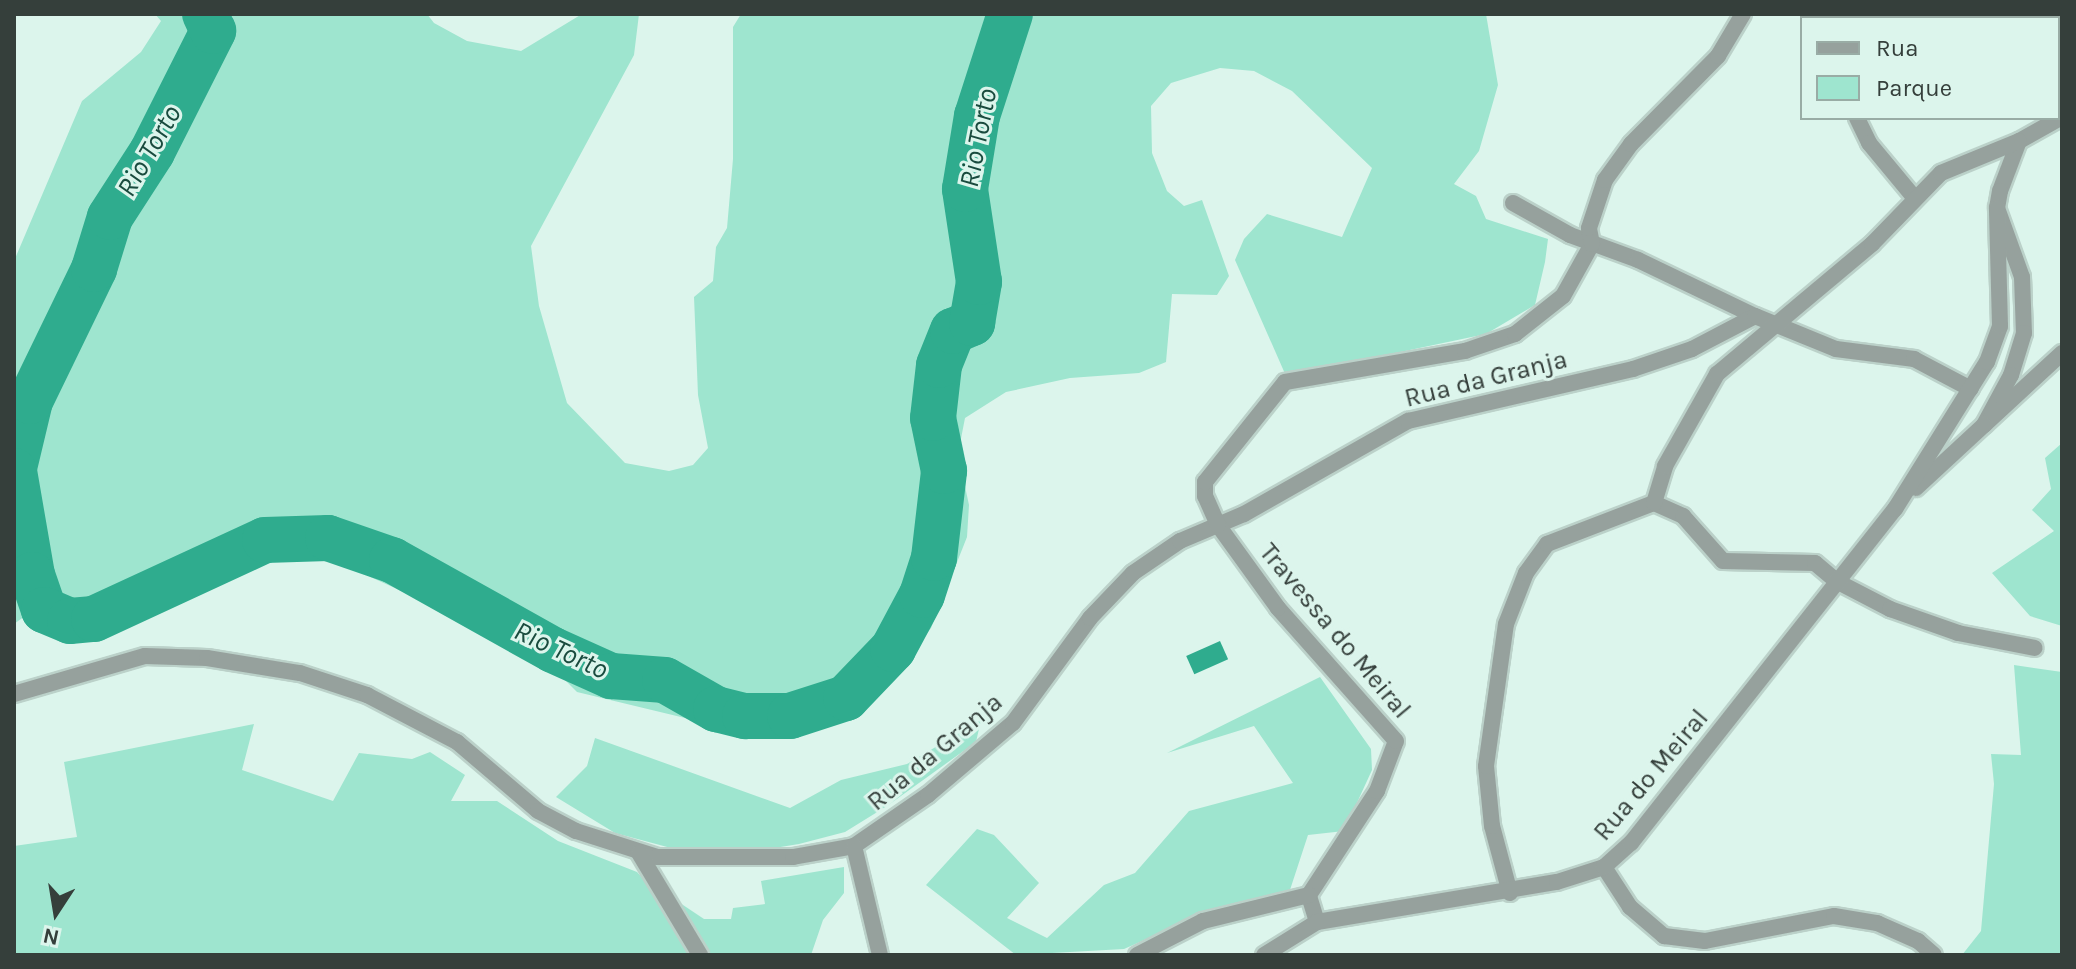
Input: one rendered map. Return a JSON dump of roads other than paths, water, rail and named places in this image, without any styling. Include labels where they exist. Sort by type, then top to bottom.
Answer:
[{"type":"street","points":[[1218,525],[1205,496],[1205,482],[1285,382],[1465,351],[1515,334],[1563,296],[1592,244],[1589,228],[1605,180],[1631,144],[1718,56],[1743,14]]},
{"type":"street","points":[[1858,120],[1869,143],[1913,196]]},
{"type":"street","points":[[1654,503],[1665,466],[1717,374],[1872,244],[1913,196],[1941,173],[2019,141],[2057,120]]},
{"type":"street","name":"Rua do Meiral","points":[[1264,955],[1317,922],[1510,893],[1604,867],[1631,843],[1895,509],[1996,345],[2000,326],[1997,208],[2009,158],[2019,141]]},
{"type":"street","points":[[1513,203],[1592,244],[1638,260],[1774,326],[1836,349],[1914,359],[1971,389]]},
{"type":"street","points":[[1984,425],[2011,375],[2024,333],[2022,277],[1997,208]]},
{"type":"street","name":"Rua da Granja","points":[[14,694],[145,656],[207,658],[300,673],[367,695],[414,718],[457,742],[538,811],[639,853],[748,859],[854,846],[928,795],[1013,723],[1090,618],[1133,573],[1180,541],[1218,525],[1408,421],[1633,369],[1692,349],[1755,316]]},
{"type":"street","name":"Rua do Meiral","points":[[1895,509],[2062,353]]},
{"type":"street","points":[[1510,893],[1492,826],[1486,766],[1506,624],[1526,573],[1547,544],[1654,503],[1683,516],[1723,561],[1815,563],[1838,582],[1890,609],[1958,633],[2035,648]]},
{"type":"street","name":"Travessa do Meiral","points":[[1218,525],[1342,686],[1396,741],[1377,791],[1309,895]]},
{"type":"street","points":[[854,846],[880,955]]},
{"type":"street","points":[[639,853],[700,955]]},
{"type":"street","points":[[1604,867],[1630,907],[1664,936],[1705,941],[1834,916],[1877,923],[1918,941],[1934,955]]},
{"type":"street","points":[[1137,955],[1203,921],[1309,895],[1317,922]]},
{"type":"waterway","name":"Rio Torto","points":[[14,468],[30,401],[94,269],[110,217],[152,152],[213,31],[205,14]]},
{"type":"waterway","name":"Rio Torto","points":[[14,471],[32,575],[44,610],[70,621],[94,619],[265,540],[328,538],[392,560],[553,650],[611,676],[665,680],[716,709],[745,716],[790,716],[846,698],[893,649],[922,595],[934,558],[944,471],[933,418],[939,365],[953,331],[972,323],[979,282],[965,189],[977,116],[1010,14]]}]
